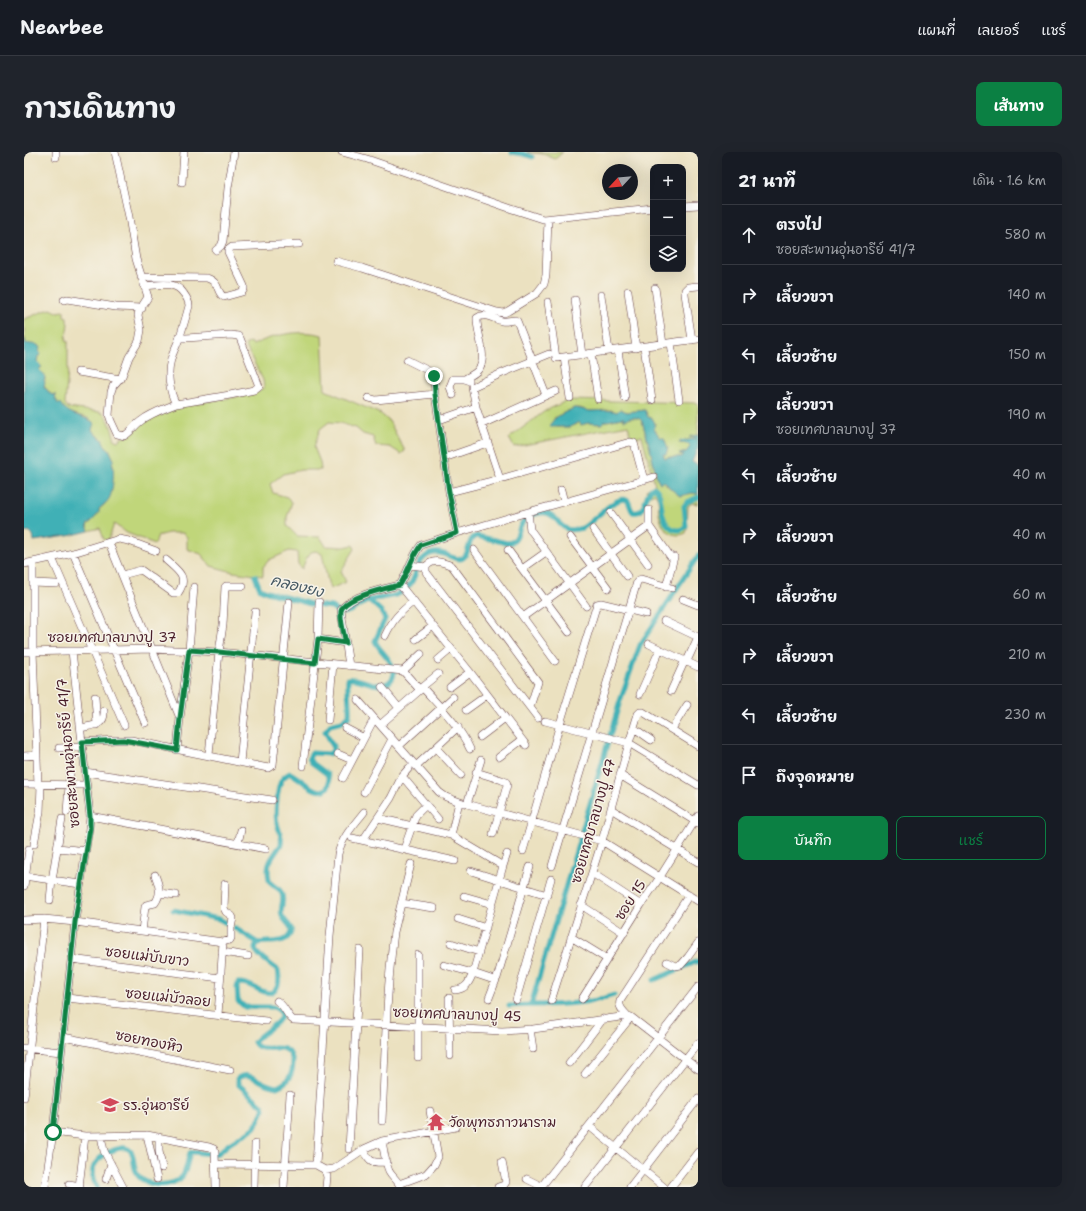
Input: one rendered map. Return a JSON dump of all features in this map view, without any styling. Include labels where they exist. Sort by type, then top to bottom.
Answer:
[{"type":"street","points":[[115,152],[130,217],[134,249],[148,297],[138,315],[141,324],[141,336],[129,357],[122,376],[111,392],[109,412],[111,421],[118,435],[124,436],[139,422],[151,414],[176,404],[236,394],[254,390],[259,386],[238,336],[231,334],[180,338]]},
{"type":"street","points":[[182,182],[184,152]]},
{"type":"street","points":[[216,250],[221,246],[223,241],[228,188],[234,152]]},
{"type":"street","points":[[342,152],[367,159],[538,218],[548,219],[650,208]]},
{"type":"street","points":[[686,206],[698,205]]},
{"type":"street","points":[[336,261],[504,313],[537,293],[544,284],[546,275],[548,219]]},
{"type":"street","points":[[142,277],[207,278],[217,284],[221,295],[224,297],[242,292],[244,289],[228,252],[229,248],[299,244]]},
{"type":"street","points":[[144,286],[172,284],[180,288],[189,302],[180,338],[171,359],[169,376],[173,398],[176,404]]},
{"type":"street","points":[[548,302],[556,358],[695,340],[685,290],[698,286]]},
{"type":"street","points":[[655,288],[663,344]]},
{"type":"street","points":[[628,291],[636,348]]},
{"type":"street","points":[[601,295],[609,351]]},
{"type":"street","points":[[64,300],[68,299],[116,307],[142,308]]},
{"type":"street","points":[[575,300],[582,355]]},
{"type":"street","points":[[465,379],[478,370],[481,364],[483,351],[477,320],[480,316],[491,317],[501,321],[516,320],[546,395]]},
{"type":"street","points":[[671,343],[679,400]]},
{"type":"street","points":[[644,347],[652,400]]},
{"type":"street","points":[[618,350],[625,398]]},
{"type":"street","points":[[472,387],[549,354]]},
{"type":"street","points":[[591,354],[598,399]]},
{"type":"street","points":[[564,357],[570,398]]},
{"type":"street","points":[[407,360],[434,374],[435,394],[444,458],[457,533]]},
{"type":"street","points":[[78,372],[120,379]]},
{"type":"street","points":[[452,396],[450,388],[452,380],[454,378],[468,380],[472,387],[476,407],[500,479]]},
{"type":"street","points":[[482,424],[556,391]]},
{"type":"street","points":[[369,398],[376,400],[435,394]]},
{"type":"street","points":[[439,420],[476,407]]},
{"type":"street","points":[[449,492],[632,442],[644,480]]},
{"type":"street","points":[[444,458],[487,443]]},
{"type":"street","points":[[349,666],[341,614],[344,606],[361,596],[377,591],[403,588],[418,566],[417,550],[421,545],[457,533],[654,477]]},
{"type":"street","points":[[561,490],[564,502]]},
{"type":"street","points":[[552,866],[637,582],[641,579],[669,587],[672,556],[649,526],[649,510]]},
{"type":"street","points":[[529,513],[530,530],[586,606]]},
{"type":"street","points":[[611,513],[648,564]]},
{"type":"street","points":[[523,617],[649,526]]},
{"type":"street","points":[[593,529],[627,576]]},
{"type":"street","points":[[570,537],[608,588]]},
{"type":"street","points":[[24,564],[73,553],[119,539],[156,551]]},
{"type":"street","points":[[109,543],[180,718]]},
{"type":"street","points":[[474,550],[555,661]]},
{"type":"street","points":[[508,550],[569,632]]},
{"type":"street","points":[[522,569],[546,552]]},
{"type":"street","points":[[73,553],[145,723]]},
{"type":"street","points":[[52,558],[124,725]]},
{"type":"street","points":[[122,575],[141,570],[173,593],[178,593],[182,587],[182,578],[180,573],[166,560]]},
{"type":"street","points":[[418,566],[443,561],[452,566],[538,682],[530,707]]},
{"type":"street","points":[[24,886],[40,812],[34,651],[33,562]]},
{"type":"street","points":[[418,566],[426,572],[530,707],[541,719],[629,743],[698,785]]},
{"type":"street","points":[[33,583],[56,584]]},
{"type":"street","points":[[209,755],[223,625],[225,587],[243,586]]},
{"type":"street","points":[[177,750],[189,650],[194,587]]},
{"type":"street","points":[[403,588],[524,743],[499,757]]},
{"type":"street","points":[[683,599],[698,606]]},
{"type":"street","points":[[385,636],[390,625],[400,613],[414,601]]},
{"type":"street","points":[[59,748],[124,740],[209,755],[268,768],[273,765],[289,602]]},
{"type":"street","points":[[523,851],[597,604],[601,603],[646,614]]},
{"type":"street","points":[[303,766],[318,639],[319,604]]},
{"type":"street","points":[[240,762],[255,612]]},
{"type":"street","points":[[664,621],[698,637],[671,691]]},
{"type":"street","points":[[416,639],[433,626]]},
{"type":"street","points":[[318,639],[346,643]]},
{"type":"street","points":[[649,644],[698,667]]},
{"type":"street","name":"ซอยเทศบาลบางปู 37","points":[[24,652],[152,649],[189,650],[397,671]]},
{"type":"street","points":[[438,660],[451,649]]},
{"type":"street","points":[[640,694],[660,649]]},
{"type":"street","name":"ซอยสะพานอุ่นอารีย์ 41/7","points":[[45,1187],[53,1132],[75,922],[90,828],[90,816],[72,651]]},
{"type":"street","points":[[421,654],[397,671],[421,689],[441,708],[458,727],[466,739],[470,749]]},
{"type":"street","points":[[328,720],[333,664]]},
{"type":"street","points":[[450,687],[470,672]]},
{"type":"street","points":[[380,725],[438,674]]},
{"type":"street","points":[[382,687],[399,708]]},
{"type":"street","points":[[466,710],[487,695]]},
{"type":"street","points":[[95,697],[97,724]]},
{"type":"street","points":[[399,746],[453,697]]},
{"type":"street","points":[[358,700],[399,746],[413,767],[446,797],[459,802],[602,841],[698,901]]},
{"type":"street","points":[[672,729],[687,706]]},
{"type":"street","points":[[80,728],[97,724],[102,721],[104,710]]},
{"type":"street","name":"ซอยเทศบาลบางปู 47","points":[[551,1002],[602,841],[638,714],[641,712],[672,729],[698,746]]},
{"type":"street","points":[[480,737],[504,718]]},
{"type":"street","points":[[343,778],[374,719]]},
{"type":"street","points":[[363,840],[391,798],[402,776],[436,748],[458,727]]},
{"type":"street","points":[[345,728],[364,738]]},
{"type":"street","points":[[634,728],[651,740]]},
{"type":"street","points":[[364,792],[392,738]]},
{"type":"street","points":[[436,748],[461,775]]},
{"type":"street","points":[[338,754],[352,760]]},
{"type":"street","points":[[24,756],[37,755]]},
{"type":"street","points":[[467,804],[481,760]]},
{"type":"street","points":[[85,772],[272,800]]},
{"type":"street","points":[[476,772],[506,782],[507,788],[494,834]]},
{"type":"street","points":[[67,812],[70,773]]},
{"type":"street","points":[[620,775],[697,820]]},
{"type":"street","points":[[402,776],[438,819]]},
{"type":"street","points":[[24,784],[86,785]]},
{"type":"street","points":[[451,835],[459,802]]},
{"type":"street","points":[[404,849],[416,815],[426,805]]},
{"type":"street","points":[[611,809],[698,862]]},
{"type":"street","points":[[316,1165],[330,936],[338,854],[343,839],[364,812]]},
{"type":"street","points":[[90,816],[266,849]]},
{"type":"street","points":[[378,818],[451,835],[503,866]]},
{"type":"street","points":[[50,900],[62,819]]},
{"type":"street","name":"ซอย 15","points":[[582,999],[697,820]]},
{"type":"street","points":[[238,843],[241,830]]},
{"type":"street","points":[[352,838],[455,861]]},
{"type":"street","points":[[58,848],[86,851]]},
{"type":"street","points":[[455,990],[466,986],[469,983],[473,973],[507,854]]},
{"type":"street","points":[[382,1120],[392,942],[411,864]]},
{"type":"street","points":[[489,998],[496,980],[530,867]]},
{"type":"street","points":[[471,871],[547,894]]},
{"type":"street","points":[[592,873],[641,905]]},
{"type":"street","points":[[142,930],[145,907],[146,905],[155,903],[159,893],[159,886],[155,875]]},
{"type":"street","points":[[25,876],[80,884]]},
{"type":"street","points":[[516,1000],[551,879]]},
{"type":"street","points":[[24,920],[44,919],[75,922],[223,942],[230,940],[231,938],[233,918],[224,908],[226,884]]},
{"type":"street","points":[[159,893],[176,895]]},
{"type":"street","points":[[688,895],[619,1004],[629,1016],[698,1069]]},
{"type":"street","points":[[464,896],[492,904]]},
{"type":"street","points":[[401,903],[434,908]]},
{"type":"street","points":[[581,904],[624,933]]},
{"type":"street","points":[[24,1097],[27,1048],[44,919]]},
{"type":"street","points":[[458,919],[486,928]]},
{"type":"street","points":[[571,937],[606,960]]},
{"type":"street","points":[[218,1015],[223,942]]},
{"type":"street","points":[[451,943],[479,952]]},
{"type":"street","points":[[667,962],[675,966],[681,965],[698,943]]},
{"type":"street","points":[[349,1150],[360,950]]},
{"type":"street","points":[[222,952],[248,956]]},
{"type":"street","points":[[418,955],[418,1058]]},
{"type":"street","name":"ซอยแม่บับขาว","points":[[71,959],[220,978]]},
{"type":"street","points":[[444,965],[496,980]]},
{"type":"street","points":[[527,1179],[541,1187],[698,987]]},
{"type":"street","name":"ซอยแม่บัวลอย","points":[[67,998],[266,1021]]},
{"type":"street","points":[[449,998],[450,1056]]},
{"type":"street","name":"ซอยเทศบาลบางปู 45","points":[[276,1001],[282,1005],[290,1018],[293,1020],[355,1022],[502,1031],[530,1029],[629,1016]]},
{"type":"street","points":[[585,1074],[629,1016]]},
{"type":"street","points":[[569,1063],[603,1019]]},
{"type":"street","points":[[530,1029],[533,1049]]},
{"type":"street","name":"ซอยทองหิว","points":[[63,1037],[230,1070]]},
{"type":"street","points":[[585,1187],[698,1043]]},
{"type":"street","points":[[27,1048],[61,1052]]},
{"type":"street","points":[[284,1187],[290,1095]]},
{"type":"street","points":[[630,1187],[698,1099]]},
{"type":"street","points":[[382,1141],[391,1175],[400,1186],[426,1174],[434,1165],[438,1156],[430,1111]]},
{"type":"street","points":[[589,1126],[664,1187]]},
{"type":"street","points":[[216,1164],[316,1165],[325,1170],[334,1169],[364,1149],[382,1141],[456,1127]]},
{"type":"street","points":[[53,1132],[85,1136],[147,1135],[209,1147],[214,1149],[215,1154],[216,1187]]},
{"type":"street","points":[[147,1135],[157,1179]]},
{"type":"street","points":[[69,1184],[79,1186],[85,1136]]},
{"type":"street","points":[[102,1136],[105,1153],[123,1187]]},
{"type":"street","points":[[159,1137],[159,1151],[162,1168]]},
{"type":"street","points":[[254,1187],[256,1144]]},
{"type":"street","points":[[364,1149],[371,1161],[375,1163],[387,1162]]},
{"type":"street","points":[[671,1187],[698,1152]]},
{"type":"street","points":[[498,1187],[504,1185],[506,1182],[502,1162]]},
{"type":"street","points":[[106,1179],[111,1164]]},
{"type":"street","points":[[325,1170],[327,1177],[326,1187]]},
{"type":"green space","points":[[527,152],[563,152],[555,159],[543,154]]},
{"type":"green space","points":[[51,309],[57,312],[64,311],[64,316],[67,317],[68,323],[66,340],[68,340],[68,371],[65,404],[68,408],[100,412],[103,414],[110,424],[115,440],[118,441],[135,431],[147,419],[157,414],[185,405],[249,395],[259,392],[264,387],[263,380],[245,345],[251,342],[253,345],[269,338],[286,334],[313,333],[322,335],[325,390],[381,414],[389,421],[405,451],[401,454],[390,447],[376,446],[373,437],[363,434],[356,428],[340,423],[329,422],[320,429],[314,447],[320,462],[321,470],[301,470],[283,474],[270,484],[273,493],[287,497],[292,502],[287,517],[287,526],[297,536],[320,537],[326,546],[344,547],[353,545],[355,549],[341,571],[346,582],[330,589],[322,554],[316,551],[311,552],[302,569],[298,564],[297,552],[289,551],[269,560],[263,567],[263,576],[233,572],[211,566],[201,554],[187,549],[187,537],[183,533],[168,533],[158,536],[155,544],[127,533],[114,524],[109,539],[104,540],[100,528],[89,531],[87,525],[93,520],[98,510],[105,504],[109,495],[113,477],[112,462],[114,460],[102,439],[92,430],[88,418],[65,410],[55,401],[56,395],[51,394],[44,387],[45,378],[39,369],[42,367],[37,362],[38,356],[31,344],[25,343],[24,319]]},
{"type":"green space","points":[[568,400],[698,403],[698,435],[690,437],[696,439],[679,443],[689,444],[691,447],[685,455],[681,457],[667,457],[667,459],[663,454],[660,437],[654,429],[655,423],[648,417],[645,410],[627,412],[620,409],[617,412],[611,410],[588,411],[580,408],[574,408],[554,418],[557,427],[570,427],[580,422],[581,425],[588,423],[601,424],[605,421],[621,418],[624,418],[624,420],[628,418],[640,419],[642,421],[649,445],[657,478],[660,483],[664,481],[665,484],[680,496],[692,493],[698,494],[698,504],[692,503],[688,506],[686,533],[682,535],[673,534],[666,530],[661,522],[657,496],[655,493],[648,496],[646,490],[655,485],[642,436],[631,439],[628,425],[514,447],[509,438],[545,411]]},
{"type":"water","points":[[24,340],[26,340],[25,343],[38,345],[40,348],[39,351],[41,355],[38,356],[37,362],[42,367],[39,369],[40,371],[44,374],[44,387],[50,394],[56,395],[55,400],[57,400],[57,403],[61,403],[71,413],[94,423],[92,430],[102,439],[114,460],[112,462],[113,480],[110,497],[99,509],[99,513],[87,525],[89,531],[34,541],[33,535],[29,531],[24,533]]},
{"type":"water","points":[[574,408],[590,411],[607,410],[617,412],[620,409],[627,412],[645,410],[648,417],[652,418],[655,423],[654,429],[660,437],[664,438],[668,448],[666,454],[663,454],[665,458],[681,457],[684,455],[679,454],[686,452],[690,447],[689,444],[679,443],[680,441],[695,439],[696,438],[689,437],[698,435],[698,448],[692,462],[698,465],[698,494],[692,493],[680,496],[664,481],[660,483],[657,478],[642,421],[638,418],[631,418],[624,421],[624,418],[619,418],[605,421],[601,424],[588,423],[581,425],[579,422],[570,427],[550,427],[551,423],[556,417]]},
{"type":"waterway","points":[[512,152],[532,157]]},
{"type":"waterway","name":"คลองยง","points":[[255,576],[260,589],[267,592],[314,605],[332,607],[339,612],[346,613],[370,600],[396,595],[405,590],[414,579],[418,566],[422,560],[431,554],[441,553],[459,559],[463,558],[467,553],[471,540],[477,536],[507,543],[512,542],[517,536],[523,522],[536,514],[547,513],[554,517],[566,529],[579,529],[586,526],[611,505],[623,499],[628,501],[633,512],[638,512],[644,507],[648,494],[654,487],[659,493],[665,521],[673,529],[680,530],[686,526],[684,506],[687,502],[698,497]]},
{"type":"waterway","points":[[531,1005],[620,701],[640,645],[698,556]]},
{"type":"waterway","points":[[97,1187],[94,1182],[92,1171],[96,1163],[109,1152],[122,1148],[126,1148],[132,1153],[136,1173],[143,1180],[154,1184],[167,1184],[178,1180],[185,1172],[190,1153],[218,1153],[254,1128],[256,1125],[264,1109],[263,1106],[239,1085],[237,1079],[247,1076],[277,1087],[285,1083],[290,1077],[293,1061],[289,1052],[281,1048],[261,1048],[254,1042],[279,1020],[281,1015],[280,1011],[273,1007],[245,1007],[238,1001],[237,987],[238,983],[242,983],[265,992],[270,993],[276,990],[279,978],[278,970],[258,954],[255,947],[258,943],[275,942],[287,939],[291,933],[291,928],[281,913],[283,901],[282,895],[280,890],[270,882],[268,875],[269,863],[281,845],[281,836],[276,814],[277,796],[281,781],[290,773],[313,789],[322,791],[326,789],[329,784],[327,774],[311,762],[309,758],[312,753],[329,754],[333,751],[333,746],[325,731],[330,725],[342,722],[349,716],[348,679],[382,685],[388,683],[394,676],[394,670],[391,663],[375,641],[385,619],[381,611],[369,600]]},
{"type":"waterway","points":[[173,910],[219,919],[228,924]]},
{"type":"waterway","points":[[235,928],[258,943]]},
{"type":"waterway","points":[[654,980],[698,961]]},
{"type":"waterway","points":[[509,1006],[588,1002],[614,995]]},
{"type":"place","name":"รร.อุ่นอารีย์","points":[[110,1105]]},
{"type":"place","name":"วัดพุทธภาวนาราม","points":[[436,1122]]},
{"type":"route","points":[[53,1132],[75,922],[90,828],[82,742],[131,740],[177,750],[189,650],[315,663],[318,639],[346,643],[341,617],[341,610],[344,606],[361,596],[400,585],[406,576],[417,550],[421,545],[457,533],[444,458],[434,376]]}]
